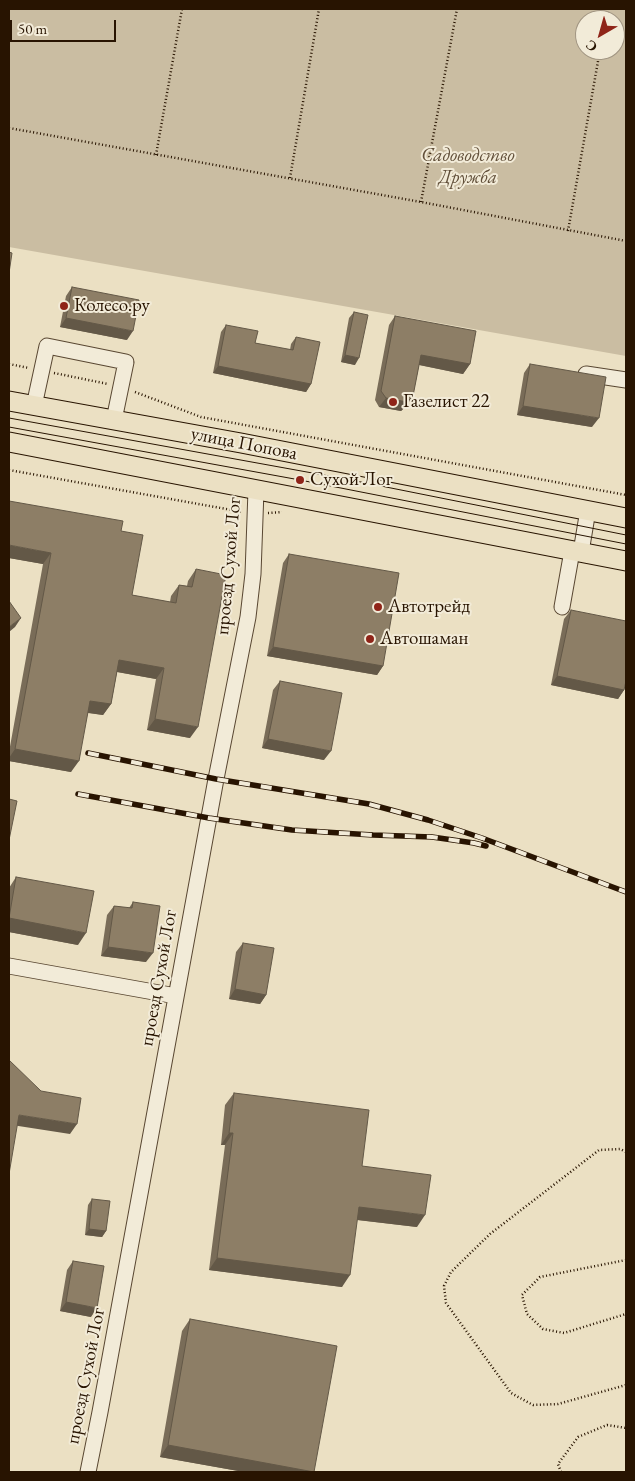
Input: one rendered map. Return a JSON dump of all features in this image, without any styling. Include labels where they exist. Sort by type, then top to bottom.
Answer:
[{"type":"main road","name":"улица Попова","points":[[9,401],[626,516]]},
{"type":"main road","points":[[9,442],[626,561]]},
{"type":"street","points":[[34,406],[47,346],[56,347],[126,362],[114,420]]},
{"type":"street","points":[[571,371],[626,380]]},
{"type":"street","name":"проезд Сухой Лог","points":[[88,1472],[248,617],[253,574],[256,490]]},
{"type":"street","points":[[562,607],[588,510]]},
{"type":"street","points":[[9,966],[176,996]]},
{"type":"path","points":[[156,155],[182,9]]},
{"type":"path","points":[[290,178],[319,9]]},
{"type":"path","points":[[421,202],[457,9]]},
{"type":"path","points":[[568,231],[598,60]]},
{"type":"path","points":[[9,128],[626,241]]},
{"type":"path","points":[[9,364],[121,387],[202,417],[626,495]]},
{"type":"path","points":[[9,470],[255,514]]},
{"type":"path","points":[[626,1152],[620,1149],[599,1150],[490,1234],[451,1272],[444,1286],[446,1303],[511,1393],[533,1405],[558,1404],[626,1385]]},
{"type":"path","points":[[626,1260],[540,1277],[522,1295],[526,1314],[543,1328],[564,1333],[626,1314]]},
{"type":"path","points":[[561,1472],[558,1464],[578,1437],[607,1425],[626,1428]]},
{"type":"green space","name":"Садоводство Дружба","points":[[9,9],[626,9],[626,356],[9,247]]},
{"type":"building","points":[[9,252],[12,253],[9,273]]},
{"type":"building","points":[[72,287],[139,300],[133,331],[66,318]]},
{"type":"building","points":[[354,312],[368,315],[359,358],[345,355]]},
{"type":"building","points":[[395,316],[476,331],[470,364],[421,355],[413,396],[407,402],[386,398],[381,391]]},
{"type":"building","points":[[226,325],[258,331],[255,343],[293,350],[296,337],[320,342],[311,384],[218,366]]},
{"type":"building","points":[[530,364],[606,377],[599,418],[523,406]]},
{"type":"building","points":[[9,501],[123,521],[121,531],[143,535],[132,595],[176,603],[179,585],[192,587],[196,569],[226,575],[198,727],[155,719],[164,668],[119,660],[111,704],[90,701],[79,761],[15,749],[51,553],[9,545]]},
{"type":"building","points":[[289,554],[399,573],[383,666],[273,647]]},
{"type":"building","points":[[9,601],[21,618],[9,627]]},
{"type":"building","points":[[571,610],[626,621],[626,681],[624,690],[557,676]]},
{"type":"building","points":[[280,681],[342,693],[331,751],[268,739]]},
{"type":"building","points":[[9,799],[17,801],[9,840]]},
{"type":"building","points":[[16,877],[94,891],[86,933],[9,918]]},
{"type":"building","points":[[133,902],[160,906],[153,953],[108,947],[114,906],[132,908]]},
{"type":"building","points":[[243,943],[274,948],[266,995],[235,989]]},
{"type":"building","points":[[9,1060],[41,1091],[81,1098],[77,1124],[19,1115],[9,1174]]},
{"type":"building","points":[[234,1093],[369,1110],[362,1166],[431,1175],[425,1215],[359,1207],[350,1275],[217,1258],[233,1133],[229,1133]]},
{"type":"building","points":[[92,1199],[110,1201],[106,1231],[89,1229]]},
{"type":"building","points":[[73,1261],[104,1266],[97,1308],[66,1302]]},
{"type":"building","points":[[190,1319],[337,1346],[314,1472],[168,1445]]},
{"type":"tram line","points":[[9,418],[351,480],[626,535]]},
{"type":"tram line","points":[[9,427],[300,480],[626,544]]},
{"type":"railway","points":[[88,753],[216,779],[369,804],[428,820],[482,838],[626,892]]},
{"type":"railway","points":[[78,794],[209,818],[292,830],[432,837],[486,846]]},
{"type":"place","name":"Колесо.ру","points":[[64,306]]},
{"type":"place","name":"Газелист 22","points":[[393,402]]},
{"type":"place","name":"Сухой Лог","points":[[300,480]]},
{"type":"place","name":"Автотрейд","points":[[378,607]]},
{"type":"place","name":"Автошаман","points":[[370,639]]}]
